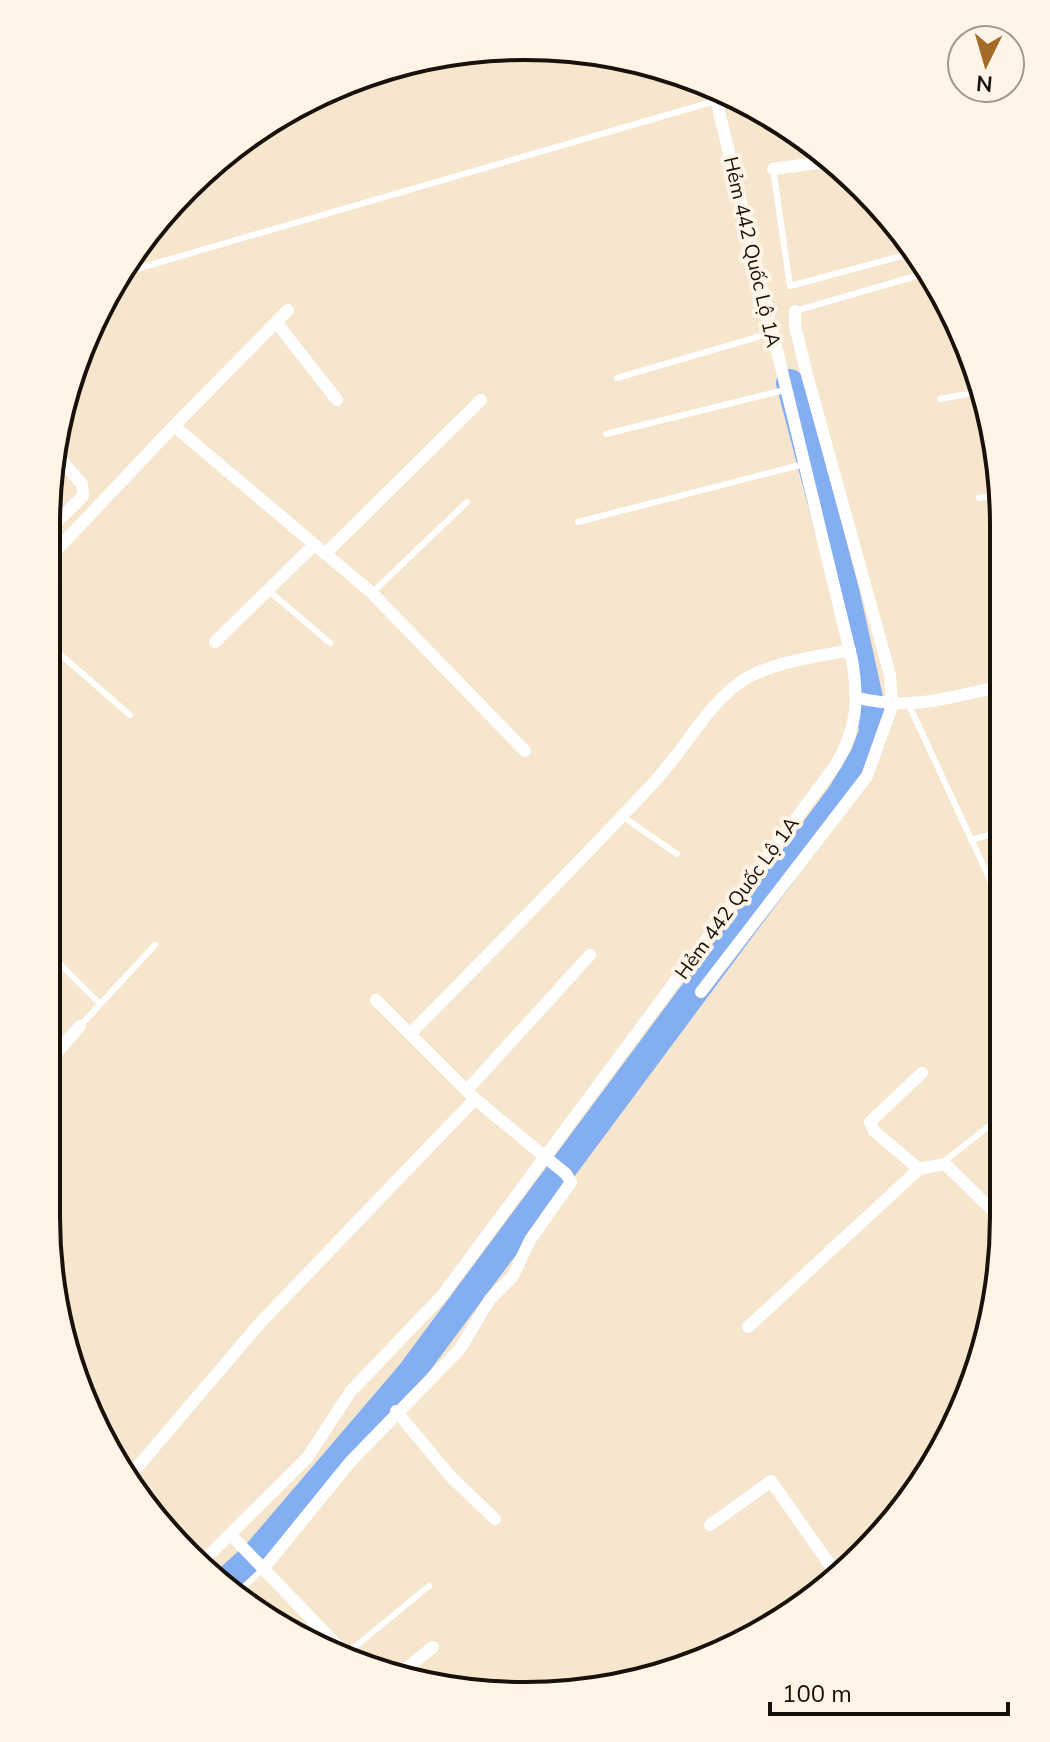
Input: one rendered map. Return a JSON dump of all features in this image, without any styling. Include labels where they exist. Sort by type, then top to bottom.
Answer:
[{"type":"street","name":"Hẻm 442 Quốc Lộ 1A","points":[[208,1558],[235,1539],[307,1458],[351,1391],[441,1297],[548,1159],[835,766],[866,700],[850,650],[716,101]]},
{"type":"street","points":[[773,169],[817,163]]},
{"type":"street","points":[[61,544],[288,310]]},
{"type":"street","points":[[701,992],[861,785],[892,706],[890,675],[806,371],[795,311]]},
{"type":"street","points":[[276,322],[337,400]]},
{"type":"street","points":[[325,554],[481,400]]},
{"type":"street","points":[[174,426],[372,593],[525,751]]},
{"type":"street","points":[[60,517],[83,496],[82,484],[64,463]]},
{"type":"street","points":[[215,642],[314,545]]},
{"type":"street","points":[[410,1034],[681,754],[705,719],[738,684],[758,673],[850,650]]},
{"type":"street","points":[[866,700],[892,706],[909,705],[990,689]]},
{"type":"street","points":[[135,1470],[261,1322],[471,1094],[590,955]]},
{"type":"street","points":[[261,1565],[396,1411],[460,1349],[490,1299],[513,1276],[530,1240],[570,1186],[566,1174],[471,1094],[376,1000]]},
{"type":"street","points":[[60,1049],[80,1026]]},
{"type":"street","points":[[919,1169],[874,1131],[870,1122],[922,1073]]},
{"type":"street","points":[[748,1327],[919,1169],[942,1163],[990,1209]]},
{"type":"street","points":[[396,1411],[452,1478],[495,1519]]},
{"type":"street","points":[[710,1525],[771,1481],[832,1567]]},
{"type":"street","points":[[235,1539],[332,1640]]},
{"type":"street","points":[[408,1667],[433,1647]]},
{"type":"lane","points":[[137,269],[712,99]]},
{"type":"lane","points":[[773,169],[790,286],[904,255]]},
{"type":"lane","points":[[795,311],[918,276]]},
{"type":"lane","points":[[617,378],[771,333]]},
{"type":"lane","points":[[606,434],[785,390]]},
{"type":"lane","points":[[940,399],[970,393]]},
{"type":"lane","points":[[578,522],[804,464]]},
{"type":"lane","points":[[979,498],[989,496]]},
{"type":"lane","points":[[372,593],[467,502]]},
{"type":"lane","points":[[268,590],[330,643]]},
{"type":"lane","points":[[60,654],[130,715]]},
{"type":"lane","points":[[909,705],[990,880]]},
{"type":"lane","points":[[622,816],[677,854]]},
{"type":"lane","points":[[971,840],[990,835]]},
{"type":"lane","points":[[80,1026],[155,945]]},
{"type":"lane","points":[[60,964],[100,1004]]},
{"type":"lane","points":[[942,1163],[990,1125]]},
{"type":"lane","points":[[242,1586],[261,1565]]},
{"type":"lane","points":[[356,1650],[429,1586]]},
{"type":"waterway","points":[[231,1577],[257,1553],[410,1374],[842,793],[864,756],[873,732],[869,698],[846,594],[790,383]]}]
